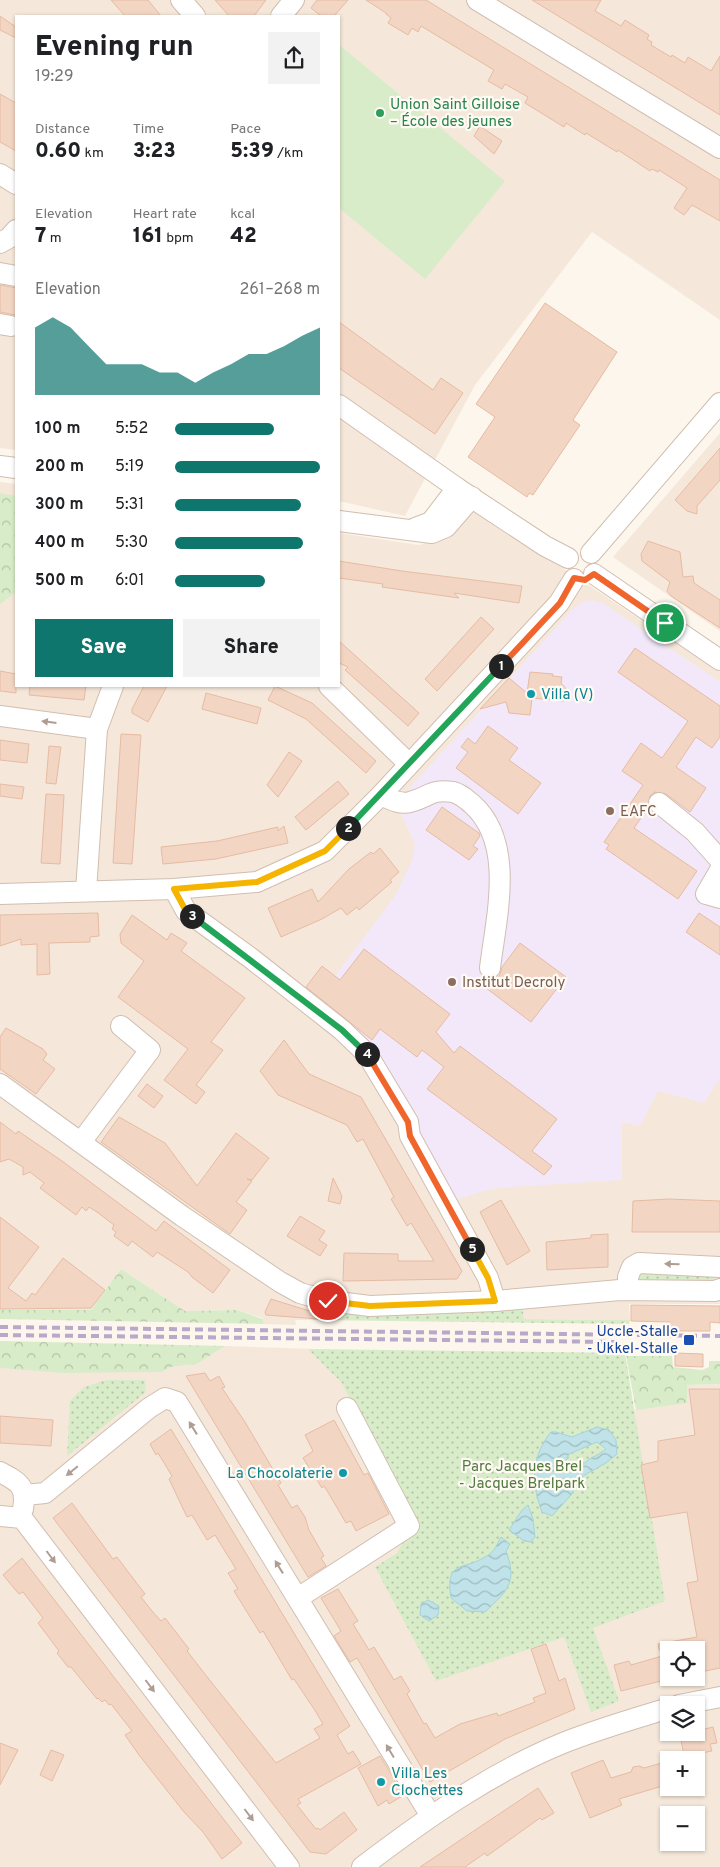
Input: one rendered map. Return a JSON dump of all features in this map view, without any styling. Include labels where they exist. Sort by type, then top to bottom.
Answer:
[{"type":"street","points":[[181,0],[194,15]]},
{"type":"street","points":[[282,15],[294,0]]},
{"type":"street","points":[[477,0],[720,148]]},
{"type":"street","points":[[0,174],[15,183]]},
{"type":"street","points":[[0,243],[9,238],[15,231]]},
{"type":"street","points":[[0,273],[15,276]]},
{"type":"street","points":[[591,553],[720,403]]},
{"type":"street","points":[[340,406],[464,493],[545,546],[568,558]]},
{"type":"street","points":[[0,466],[15,468]]},
{"type":"street","points":[[340,521],[410,530],[431,522],[464,493]]},
{"type":"street","points":[[568,558],[578,551],[591,553]]},
{"type":"street","points":[[568,558],[567,570],[574,578],[585,580],[594,574],[597,564],[591,553]]},
{"type":"street","points":[[594,574],[720,660]]},
{"type":"street","points":[[0,894],[174,889],[257,882],[325,851],[381,795],[560,603],[574,578]]},
{"type":"street","points":[[86,891],[97,728],[113,687]]},
{"type":"street","points":[[330,687],[409,764]]},
{"type":"street","points":[[0,716],[97,728]]},
{"type":"street","points":[[381,795],[397,802],[409,803],[436,790],[459,793],[482,813],[496,843],[500,871],[490,968]]},
{"type":"street","points":[[659,803],[695,832],[720,860]]},
{"type":"street","points":[[720,870],[706,894],[720,898]]},
{"type":"street","points":[[174,889],[186,911],[252,959],[342,1030],[367,1054],[408,1122],[410,1136],[488,1278],[495,1301]]},
{"type":"street","points":[[81,1142],[150,1050],[121,1026]]},
{"type":"street","points":[[0,1084],[182,1216],[280,1282],[300,1293],[328,1301],[370,1306],[495,1301],[628,1290],[715,1291],[720,1289]]},
{"type":"street","points":[[628,1290],[628,1277],[632,1267],[639,1264],[720,1266]]},
{"type":"street","points":[[25,1495],[45,1493],[149,1408],[164,1398],[177,1402],[431,1816]]},
{"type":"street","points":[[298,1598],[410,1526],[347,1408]]},
{"type":"street","points":[[0,1472],[18,1482],[25,1495],[22,1518],[289,1867]]},
{"type":"street","points":[[0,1516],[22,1518]]},
{"type":"street","points":[[705,1699],[720,1696]]},
{"type":"street","points":[[362,1867],[431,1816],[510,1768],[595,1730],[660,1711]]},
{"type":"shaded area","points":[[0,0],[720,0],[720,320],[592,232],[475,385],[405,516],[340,501],[340,15],[15,15],[15,450],[0,448]]},
{"type":"shaded area","points":[[720,433],[720,631],[613,557]]},
{"type":"shaded area","points":[[0,482],[15,484],[15,687],[340,687],[340,533],[419,545],[450,535],[473,509],[720,672],[720,1304],[629,1304],[630,1320],[524,1319],[522,1307],[346,1312],[314,1310],[313,1320],[295,1320],[296,1325],[264,1324],[263,1318],[237,1310],[185,1311],[121,1269],[91,1310],[0,1310]]},
{"type":"shaded area","points":[[591,600],[604,604],[720,682],[720,1079],[704,1103],[658,1091],[640,1126],[622,1122],[622,1180],[495,1188],[453,1200],[389,1078],[305,989],[322,966],[335,976],[396,895],[412,860],[415,845],[402,815],[393,806],[572,610],[582,602]]},
{"type":"shaded area","points":[[225,1346],[435,1353],[636,1410],[687,1385],[720,1384],[720,1867],[0,1867],[0,1368],[162,1372],[171,1367],[197,1364]]},
{"type":"green space","name":"Union Saint Gilloise – École des jeunes","points":[[340,46],[505,181],[425,279],[340,209]]},
{"type":"green space","points":[[0,493],[15,496],[15,593],[0,604]]},
{"type":"green space","points":[[121,1269],[185,1311],[237,1310],[263,1319],[264,1324],[0,1319],[0,1310],[91,1310]]},
{"type":"green space","points":[[642,1271],[715,1277],[713,1282],[640,1281],[639,1278]]},
{"type":"green space","points":[[522,1306],[524,1319],[630,1320],[629,1324],[313,1320],[314,1310],[346,1312]]},
{"type":"green space","points":[[0,1341],[225,1346],[197,1364],[171,1367],[162,1372],[63,1373],[0,1368]]},
{"type":"green space","name":"Parc Jacques Brel - Jacques Brelpark","points":[[308,1349],[625,1353],[665,1601],[593,1628],[619,1701],[591,1712],[564,1637],[436,1681],[375,1567],[397,1553],[412,1526],[342,1383]]},
{"type":"green space","points":[[626,1356],[672,1356],[673,1367],[702,1370],[709,1367],[709,1361],[720,1361],[720,1384],[687,1385],[687,1403],[636,1410]]},
{"type":"green space","points":[[106,1380],[145,1380],[146,1392],[67,1456],[70,1401],[84,1387]]},
{"type":"water","points":[[597,1427],[609,1430],[616,1440],[617,1454],[606,1463],[583,1476],[571,1495],[552,1516],[542,1512],[538,1501],[535,1481],[536,1461],[544,1441],[551,1432],[572,1437]],"holes":[[[597,1442],[606,1449],[574,1470],[570,1469],[565,1462],[569,1454]]]},
{"type":"water","points":[[528,1505],[533,1519],[535,1537],[531,1542],[524,1541],[509,1530],[522,1510]]},
{"type":"water","points":[[501,1537],[510,1544],[506,1551],[511,1571],[508,1586],[485,1612],[467,1611],[451,1598],[450,1586],[453,1572],[457,1568],[477,1561],[491,1553]]},
{"type":"water","points":[[428,1600],[439,1606],[438,1615],[429,1621],[420,1615],[421,1604]]},
{"type":"building","points":[[111,0],[148,0],[160,15],[124,15]]},
{"type":"building","points":[[215,0],[266,0],[255,15],[228,15]]},
{"type":"building","points":[[317,0],[348,0],[335,15],[320,15],[311,8]]},
{"type":"building","points":[[366,0],[426,0],[720,180],[720,221],[692,205],[684,215],[674,208],[687,188],[659,170],[658,172],[652,169],[650,171],[618,150],[617,152],[566,123],[564,127],[525,103],[528,97],[505,84],[502,89],[488,81],[494,70],[421,26],[418,32],[412,28],[408,35],[388,23],[391,18]]},
{"type":"building","points":[[532,0],[601,0],[595,11],[621,26],[625,20],[649,35],[647,39],[652,42],[651,45],[671,57],[672,55],[685,63],[688,57],[711,71],[720,56],[720,115]]},
{"type":"building","points":[[0,16],[15,26],[15,38],[0,30]]},
{"type":"building","points":[[0,94],[15,102],[15,150],[0,142]]},
{"type":"building","points":[[480,126],[502,141],[494,154],[474,136]]},
{"type":"building","points":[[0,285],[15,288],[15,315],[0,312]]},
{"type":"building","points":[[545,303],[617,352],[573,420],[580,425],[533,495],[529,493],[527,497],[468,457],[495,417],[476,404]]},
{"type":"building","points":[[340,323],[433,390],[441,378],[463,393],[435,434],[340,369]]},
{"type":"building","points":[[720,448],[720,480],[697,506],[697,514],[687,511],[675,500]]},
{"type":"building","points":[[648,541],[680,552],[683,577],[693,576],[694,583],[720,600],[720,628],[671,596],[667,591],[670,582],[642,561],[641,554]]},
{"type":"building","points":[[340,561],[522,586],[519,603],[454,593],[459,598],[382,587],[383,584],[340,578]]},
{"type":"building","points":[[481,617],[494,629],[437,691],[425,679]]},
{"type":"building","points":[[340,642],[419,713],[408,726],[345,670],[348,667],[340,663]]},
{"type":"building","points":[[635,648],[720,706],[720,737],[712,748],[696,737],[676,767],[706,788],[690,812],[666,794],[655,792],[650,796],[648,808],[634,828],[697,871],[678,899],[606,849],[609,845],[604,842],[643,785],[622,771],[641,743],[662,758],[688,721],[618,672]]},
{"type":"building","points":[[0,671],[15,674],[16,693],[0,691]]},
{"type":"building","name":"Villa (V)","points":[[530,672],[553,674],[552,676],[562,677],[561,683],[568,691],[567,699],[563,701],[532,698],[530,715],[509,713],[506,702],[480,709],[509,678],[527,693]]},
{"type":"building","points":[[30,687],[86,687],[84,700],[29,695]]},
{"type":"building","points":[[143,687],[166,687],[148,722],[132,713],[132,709]]},
{"type":"building","points":[[274,687],[277,687],[312,703],[376,761],[366,773],[306,719],[268,700]]},
{"type":"building","points":[[206,693],[261,708],[257,724],[202,709]]},
{"type":"building","points":[[488,726],[518,748],[509,760],[541,783],[518,814],[456,768],[468,752],[461,747],[468,738],[475,744]]},
{"type":"building","points":[[121,734],[141,735],[132,864],[113,863]]},
{"type":"building","points":[[0,740],[29,744],[27,763],[0,760]]},
{"type":"building","points":[[49,746],[61,747],[56,784],[46,783]]},
{"type":"building","points":[[289,752],[302,761],[278,797],[267,785]]},
{"type":"building","points":[[338,781],[349,794],[306,830],[295,817]]},
{"type":"building","points":[[0,784],[24,787],[22,799],[0,796]]},
{"type":"building","points":[[46,794],[64,795],[60,864],[41,863]]},
{"type":"building","points":[[442,807],[479,833],[480,836],[473,846],[478,849],[469,860],[426,830]]},
{"type":"building","points":[[284,826],[288,843],[216,859],[163,864],[161,847],[217,841],[278,827],[278,831]]},
{"type":"building","points":[[380,848],[399,872],[390,880],[392,882],[359,910],[357,907],[347,915],[341,908],[322,919],[281,937],[268,908],[312,889],[318,902],[349,869],[371,852],[373,854]]},
{"type":"building","points":[[98,913],[99,936],[90,937],[90,942],[49,943],[50,974],[37,975],[37,944],[21,945],[21,939],[0,946],[0,915]]},
{"type":"building","points":[[699,913],[720,927],[720,955],[686,932]]},
{"type":"building","points":[[132,915],[167,940],[171,933],[187,943],[181,951],[245,998],[211,1042],[223,1050],[196,1085],[205,1092],[196,1104],[164,1080],[188,1049],[118,997],[144,961],[121,943],[120,934]]},
{"type":"building","points":[[520,943],[566,977],[531,1022],[486,988],[500,975],[502,967]]},
{"type":"building","points":[[364,949],[450,1014],[436,1032],[454,1053],[460,1046],[557,1119],[532,1151],[552,1166],[544,1175],[427,1089],[444,1067],[422,1050],[417,1057],[380,1029],[372,1040],[306,987],[322,966],[340,980]]},
{"type":"building","points":[[6,1028],[43,1049],[47,1054],[43,1060],[55,1069],[36,1094],[0,1069],[0,1037]]},
{"type":"building","points":[[284,1040],[309,1074],[361,1097],[462,1271],[457,1279],[343,1281],[344,1253],[398,1254],[398,1261],[434,1261],[411,1223],[407,1226],[391,1199],[394,1197],[363,1139],[357,1142],[347,1125],[278,1095],[260,1071]]},
{"type":"building","points":[[147,1084],[163,1096],[154,1108],[138,1096]]},
{"type":"building","points":[[119,1117],[165,1143],[197,1186],[236,1133],[269,1158],[252,1180],[247,1179],[252,1181],[236,1202],[247,1210],[230,1234],[101,1142]]},
{"type":"building","points":[[0,1122],[16,1134],[18,1131],[62,1161],[156,1231],[164,1221],[230,1270],[213,1293],[188,1272],[157,1252],[153,1257],[132,1241],[128,1246],[114,1236],[116,1232],[112,1229],[114,1225],[89,1207],[86,1211],[82,1207],[76,1215],[40,1188],[44,1183],[30,1172],[23,1175],[23,1167],[9,1159],[0,1162]]},
{"type":"building","points":[[333,1178],[342,1196],[340,1204],[328,1201]]},
{"type":"building","points":[[669,1199],[720,1201],[720,1232],[632,1232],[633,1201]]},
{"type":"building","points":[[501,1200],[530,1251],[507,1265],[480,1212]]},
{"type":"building","points":[[300,1216],[325,1231],[319,1240],[327,1245],[320,1256],[287,1236]]},
{"type":"building","points":[[0,1217],[39,1247],[8,1288],[26,1301],[32,1293],[35,1295],[63,1258],[105,1290],[91,1308],[0,1309]]},
{"type":"building","points":[[608,1234],[608,1267],[547,1270],[546,1242],[591,1238],[591,1235]]},
{"type":"building","points":[[271,1299],[319,1314],[318,1319],[266,1315],[265,1312]]},
{"type":"building","points":[[631,1305],[720,1306],[720,1323],[710,1322],[710,1331],[670,1331],[670,1322],[631,1321]]},
{"type":"building","points":[[675,1353],[703,1354],[703,1367],[675,1366]]},
{"type":"building","points":[[205,1373],[210,1381],[219,1376],[225,1387],[222,1388],[245,1422],[281,1483],[278,1485],[292,1508],[297,1505],[305,1517],[309,1530],[324,1556],[321,1558],[326,1566],[308,1577],[186,1376]]},
{"type":"building","points":[[689,1389],[720,1389],[720,1668],[705,1671],[705,1641],[675,1641],[697,1637],[687,1583],[698,1581],[687,1512],[650,1518],[641,1465],[658,1461],[658,1441],[695,1435]]},
{"type":"building","points":[[0,1416],[53,1420],[51,1446],[0,1443]]},
{"type":"building","name":"La Chocolaterie","points":[[334,1420],[364,1475],[368,1473],[389,1514],[356,1531],[351,1521],[346,1523],[324,1486],[322,1488],[303,1458],[313,1451],[305,1435]]},
{"type":"building","points":[[171,1429],[350,1726],[337,1735],[348,1754],[353,1751],[361,1764],[298,1799],[301,1803],[297,1805],[316,1829],[320,1830],[344,1812],[357,1830],[326,1854],[310,1852],[53,1518],[72,1503],[113,1559],[117,1557],[145,1594],[141,1597],[161,1621],[165,1618],[189,1649],[187,1651],[276,1763],[320,1738],[314,1729],[323,1724],[316,1712],[294,1679],[292,1680],[263,1631],[260,1633],[234,1591],[238,1589],[228,1573],[236,1569],[215,1535],[207,1540],[192,1515],[187,1517],[169,1479],[172,1476],[150,1444]]},
{"type":"building","points":[[22,1558],[242,1843],[222,1859],[203,1832],[184,1812],[139,1755],[125,1735],[132,1731],[111,1704],[109,1705],[105,1700],[102,1702],[97,1699],[71,1667],[68,1667],[57,1653],[59,1651],[38,1623],[43,1618],[23,1592],[19,1594],[3,1575]]},
{"type":"building","points":[[338,1589],[358,1621],[353,1624],[369,1650],[374,1647],[394,1680],[401,1676],[410,1691],[407,1694],[424,1724],[426,1723],[435,1738],[460,1724],[497,1713],[498,1716],[535,1702],[533,1698],[546,1693],[531,1649],[546,1644],[559,1681],[565,1678],[575,1709],[505,1739],[430,1782],[357,1658],[350,1662],[334,1636],[341,1631],[321,1598]]},
{"type":"building","points":[[660,1657],[660,1681],[621,1691],[614,1665],[629,1661],[631,1665]]},
{"type":"building","points":[[713,1727],[717,1743],[710,1744],[712,1751],[683,1751],[681,1741],[705,1741],[705,1729]]},
{"type":"building","points":[[0,1743],[18,1750],[0,1785]]},
{"type":"building","points":[[51,1750],[64,1755],[52,1781],[40,1775]]},
{"type":"building","name":"Villa Les Clochettes","points":[[380,1756],[404,1795],[389,1804],[387,1800],[378,1806],[358,1768]]},
{"type":"building","points":[[603,1760],[611,1778],[631,1772],[633,1767],[639,1766],[644,1768],[660,1763],[660,1787],[619,1799],[622,1805],[590,1818],[571,1773]]},
{"type":"building","points":[[538,1788],[554,1813],[542,1820],[540,1818],[487,1856],[485,1853],[465,1867],[420,1867]]},
{"type":"railway","points":[[0,1327],[720,1336]]},
{"type":"railway","points":[[0,1335],[618,1342]]},
{"type":"place","name":"Union Saint Gilloise – École des jeunes","points":[[380,113]]},
{"type":"place","name":"Villa (V)","points":[[531,694]]},
{"type":"place","name":"EAFC","points":[[610,811]]},
{"type":"place","name":"Institut Decroly","points":[[452,982]]},
{"type":"place","name":"Uccle-Stalle - Ukkel-Stalle","points":[[689,1340]]},
{"type":"place","name":"La Chocolaterie","points":[[343,1473]]},
{"type":"place","name":"Villa Les Clochettes","points":[[381,1782]]},
{"type":"route","points":[[328,1301],[370,1306],[495,1301],[488,1278],[410,1136],[408,1122],[367,1054],[342,1030],[252,959],[186,911],[174,889],[257,882],[325,851],[381,795],[560,603],[574,578],[585,580],[594,574],[665,623]]}]
